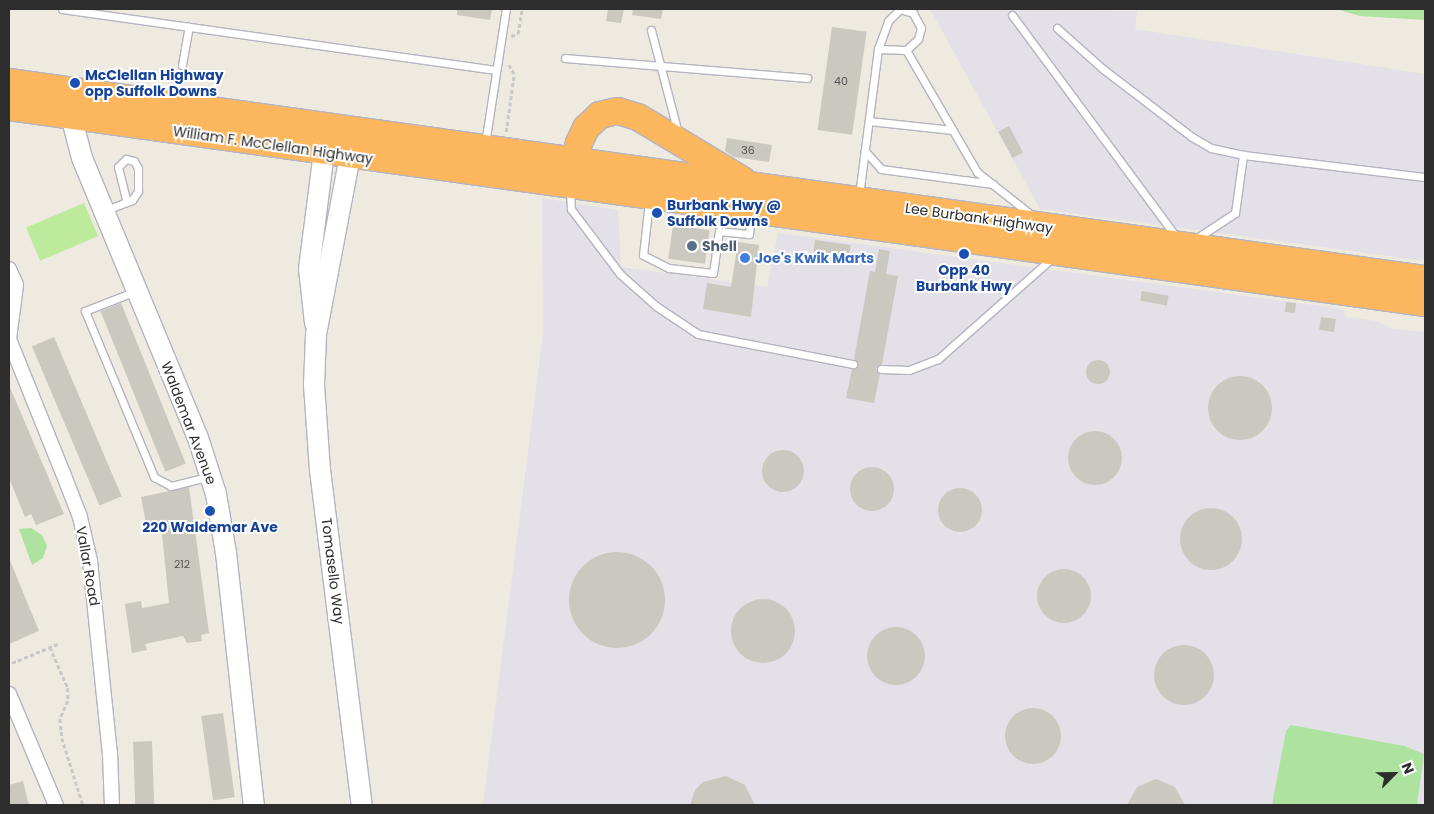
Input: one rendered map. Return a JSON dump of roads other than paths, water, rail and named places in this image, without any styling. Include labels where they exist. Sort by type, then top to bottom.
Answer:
[{"type":"highway","name":"William F. McClellan Highway","points":[[9,82],[326,139],[350,156],[536,168]]},
{"type":"highway","name":"William F. McClellan Highway","points":[[9,107],[71,116],[326,139],[494,143],[536,168]]},
{"type":"highway","points":[[573,173],[586,128],[597,117],[610,111],[634,115],[681,143],[753,198]]},
{"type":"highway","name":"Lee Burbank Highway","points":[[536,168],[753,198],[1058,253],[1425,303]]},
{"type":"highway","name":"Lee Burbank Highway","points":[[573,173],[650,196],[858,201],[1425,279]]},
{"type":"street","name":"Waldemar Avenue","points":[[71,116],[79,151],[211,476],[226,553],[254,805]]},
{"type":"street","name":"Tomasello Way","points":[[326,139],[309,269],[316,335],[316,435],[362,805]]},
{"type":"street","name":"Tomasello Way","points":[[316,335],[350,156]]},
{"type":"street","name":"Vallar Road","points":[[9,269],[16,285],[9,339],[64,472],[90,561],[110,754],[112,805]]},
{"type":"street","points":[[9,694],[56,805]]},
{"type":"lane","points":[[62,9],[496,70]]},
{"type":"lane","points":[[494,143],[496,70],[506,9]]},
{"type":"lane","points":[[858,201],[878,49],[888,21],[900,9],[913,13],[921,28],[918,39],[906,50],[878,49]]},
{"type":"lane","points":[[1012,15],[1184,246],[1235,213],[1243,155]]},
{"type":"lane","points":[[182,65],[189,27]]},
{"type":"lane","points":[[1058,28],[1104,69],[1210,148],[1243,155],[1425,177]]},
{"type":"lane","points":[[651,30],[681,143]]},
{"type":"lane","points":[[906,50],[977,172],[1048,228]]},
{"type":"lane","points":[[565,58],[807,78]]},
{"type":"lane","points":[[869,121],[953,130]]},
{"type":"lane","points":[[865,151],[881,169],[993,184]]},
{"type":"lane","points":[[104,211],[127,202],[138,191],[138,168],[134,162],[126,160],[118,167],[127,202]]},
{"type":"lane","points":[[573,173],[571,209],[620,274],[656,306],[698,334],[853,364]]},
{"type":"lane","points":[[650,196],[643,254],[669,268],[713,273],[719,231],[749,234],[753,198]]},
{"type":"lane","points":[[881,369],[910,370],[938,359],[1058,253]]},
{"type":"lane","points":[[137,291],[85,311],[154,477],[171,486],[211,476]]},
{"type":"place","name":"McClellan Highway opp Suffolk Downs","points":[[75,83]]},
{"type":"place","name":"Burbank Hwy @ Suffolk Downs","points":[[657,213]]},
{"type":"place","name":"Shell","points":[[692,246]]},
{"type":"place","name":"Opp 40 Burbank Hwy","points":[[964,254]]},
{"type":"place","name":"Joe's Kwik Marts","points":[[745,258]]},
{"type":"place","name":"220 Waldemar Ave","points":[[210,511]]}]
